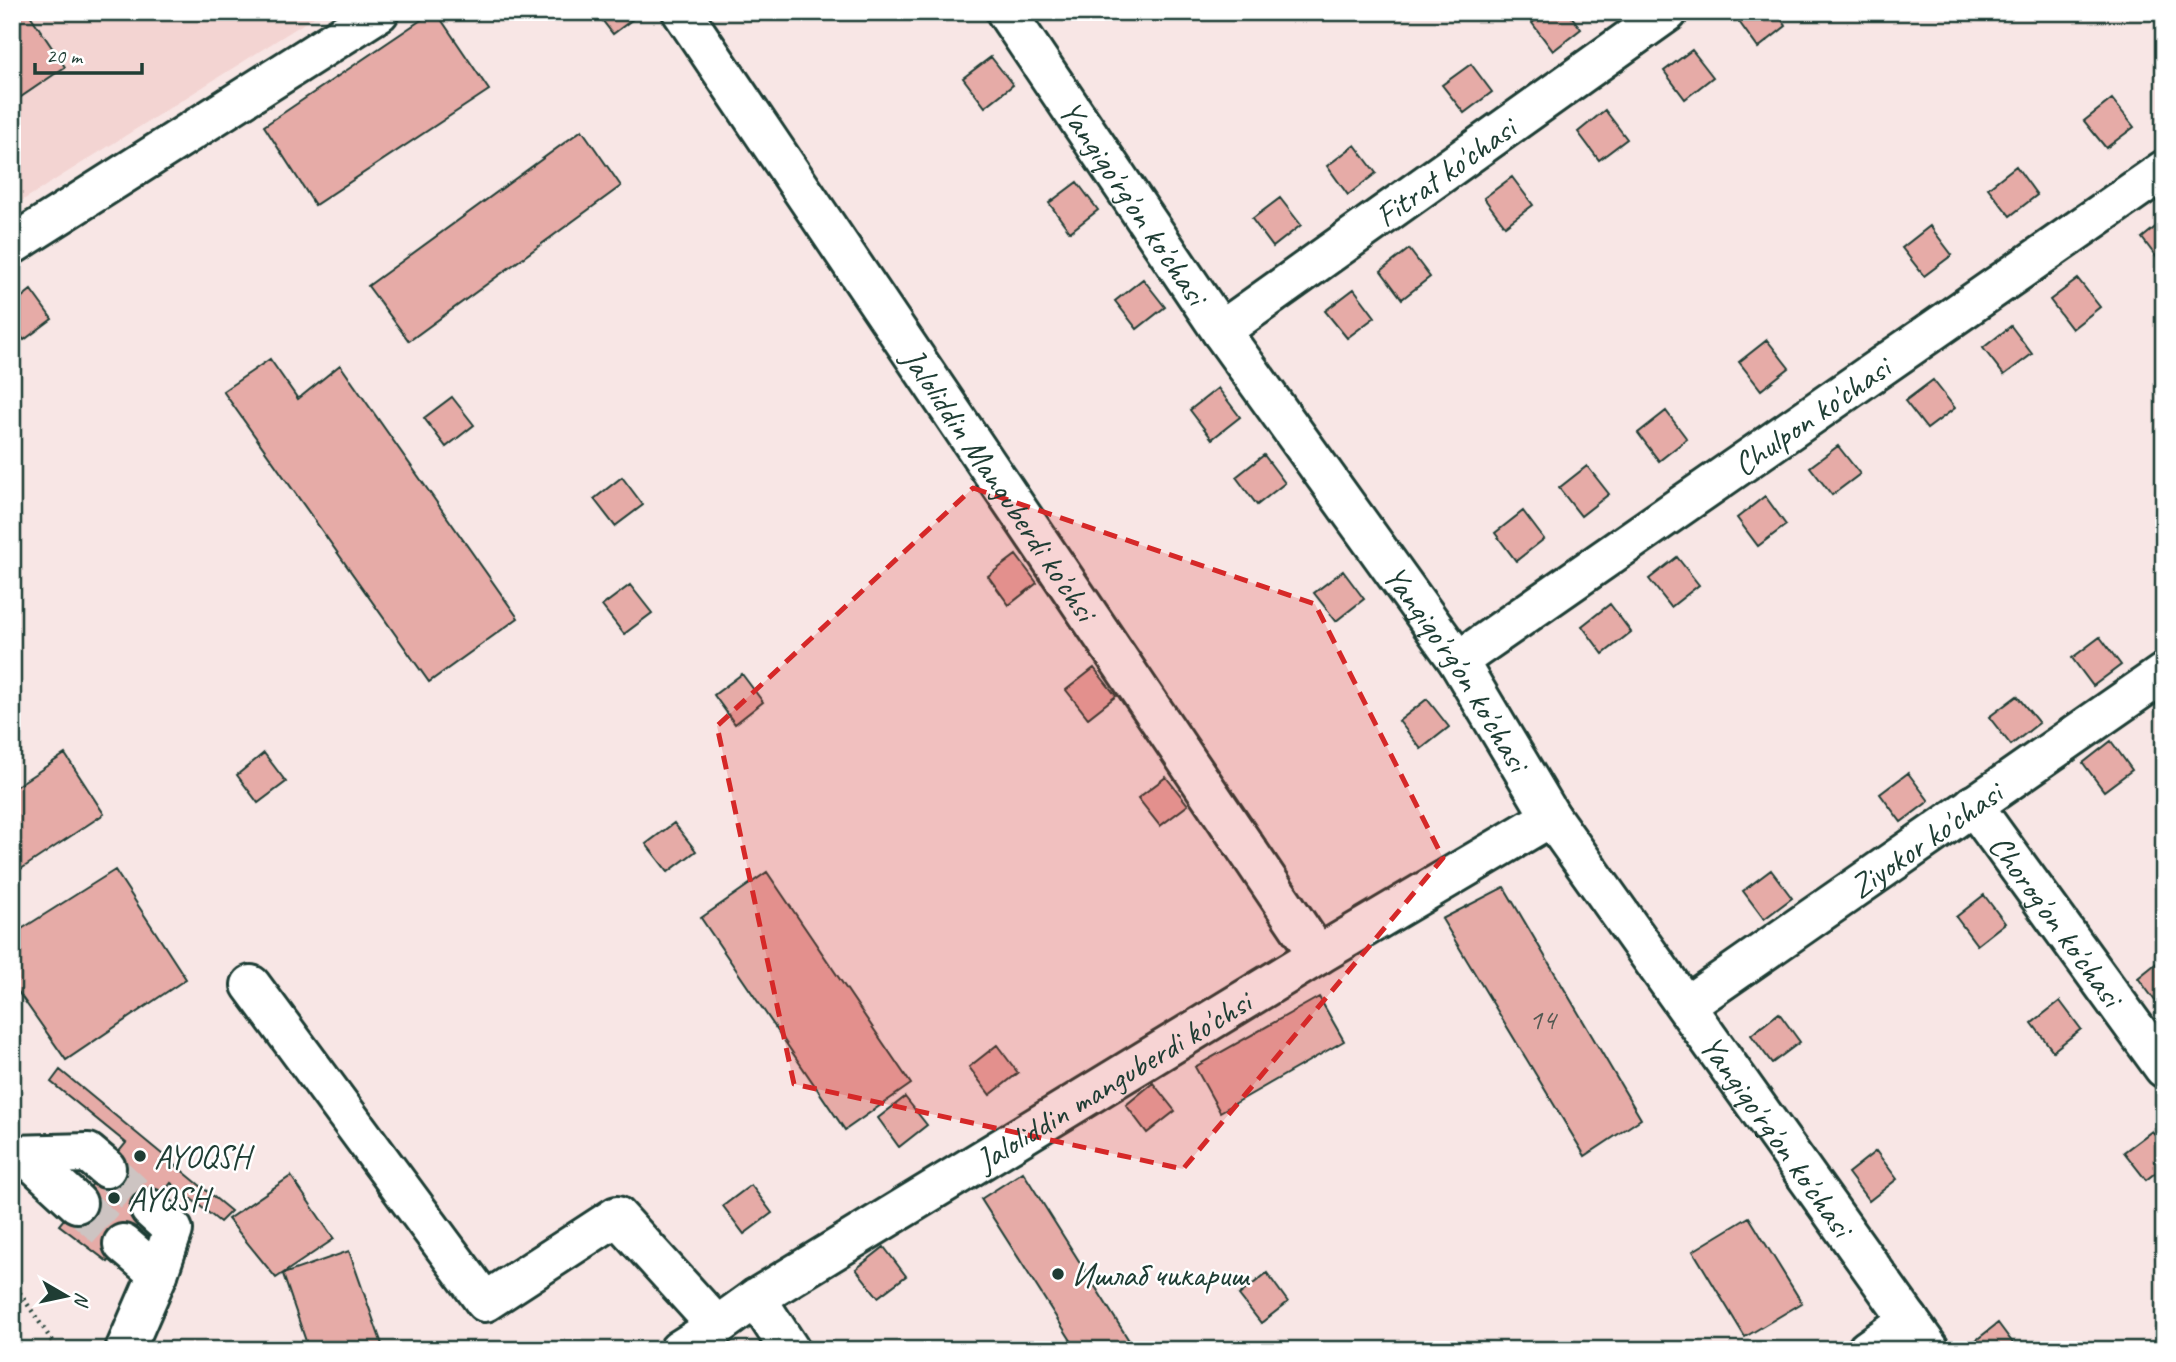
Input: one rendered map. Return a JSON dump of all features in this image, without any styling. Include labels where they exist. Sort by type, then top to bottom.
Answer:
[{"type":"street","points":[[12,245],[379,12]]},
{"type":"street","name":"Jaloliddin Manguberdi ko'chsi","points":[[682,12],[1318,956]]},
{"type":"street","name":"Yangiqo'rg'on ko'chasi","points":[[1006,12],[1221,331],[1458,662],[1551,817],[1920,1335],[1867,1350]]},
{"type":"street","name":"Fitrat ko'chasi","points":[[1221,331],[1668,12]]},
{"type":"street","name":"Chulpon ko'chasi","points":[[1458,662],[2164,170]]},
{"type":"street","name":"Ziyokor ko'chasi","points":[[1687,1005],[2164,673]]},
{"type":"street","name":"Chorog'on ko'chasi","points":[[1973,805],[2164,1068]]},
{"type":"street","name":"Jaloliddin manguberdi ko'chsi","points":[[679,1350],[756,1298],[1551,817]]},
{"type":"street","points":[[251,985],[485,1302],[617,1216],[718,1326]]},
{"type":"street","points":[[19,1155],[88,1153],[106,1168]]},
{"type":"street","points":[[19,1155],[77,1203]]},
{"type":"street","points":[[125,1350],[158,1274],[173,1230],[150,1209]]},
{"type":"street","points":[[122,1244],[158,1274]]},
{"type":"street","points":[[756,1298],[790,1350]]},
{"type":"path","points":[[12,1281],[58,1350]]},
{"type":"highlighted area","points":[[973,488],[1315,604],[1443,858],[1183,1169],[794,1084],[717,726]]},
{"type":"shaded area","points":[[12,12],[322,12],[12,207]]},
{"type":"building","points":[[12,12],[28,12],[65,67],[12,103]]},
{"type":"building","points":[[436,12],[489,90],[315,205],[264,126]]},
{"type":"building","points":[[596,12],[641,12],[641,13],[613,34]]},
{"type":"building","points":[[1546,12],[1568,12],[1581,29],[1553,51],[1532,23]]},
{"type":"building","points":[[1746,12],[1776,12],[1786,26],[1758,48],[1737,19]]},
{"type":"building","points":[[1692,50],[1713,77],[1685,99],[1664,71]]},
{"type":"building","points":[[991,57],[1013,85],[985,107],[963,78]]},
{"type":"building","points":[[1471,64],[1492,92],[1464,113],[1442,85]]},
{"type":"building","points":[[2112,99],[2134,127],[2106,148],[2084,121]]},
{"type":"building","points":[[1605,110],[1627,139],[1599,160],[1578,132]]},
{"type":"building","points":[[582,130],[621,186],[409,341],[368,286]]},
{"type":"building","points":[[1355,145],[1376,173],[1348,195],[1327,166]]},
{"type":"building","points":[[2016,166],[2037,195],[2010,216],[1988,188]]},
{"type":"building","points":[[1512,177],[1533,205],[1505,226],[1484,198]]},
{"type":"building","points":[[1077,182],[1098,210],[1070,232],[1049,203]]},
{"type":"building","points":[[1280,198],[1301,225],[1273,247],[1252,219]]},
{"type":"building","points":[[2164,220],[2164,266],[2163,266],[2142,238]]},
{"type":"building","points":[[1930,226],[1952,255],[1924,276],[1902,248]]},
{"type":"building","points":[[1409,249],[1430,277],[1402,299],[1381,271]]},
{"type":"building","points":[[1143,279],[1165,307],[1137,329],[1115,301]]},
{"type":"building","points":[[2078,279],[2100,307],[2072,329],[2050,300]]},
{"type":"building","points":[[1354,289],[1375,317],[1347,338],[1325,311]]},
{"type":"building","points":[[31,290],[52,319],[24,340],[12,324],[12,305]]},
{"type":"building","points":[[2011,326],[2032,354],[2004,375],[1983,348]]},
{"type":"building","points":[[1767,340],[1789,368],[1761,390],[1739,362]]},
{"type":"building","points":[[270,359],[298,399],[340,365],[518,618],[429,682],[223,391]]},
{"type":"building","points":[[1933,380],[1955,408],[1927,429],[1905,401]]},
{"type":"building","points":[[1218,388],[1240,417],[1212,439],[1190,410]]},
{"type":"building","points":[[452,397],[474,425],[446,447],[424,418]]},
{"type":"building","points":[[1666,411],[1687,439],[1659,461],[1638,433]]},
{"type":"building","points":[[1838,446],[1860,474],[1832,495],[1810,467]]},
{"type":"building","points":[[1264,455],[1285,483],[1257,505],[1236,477]]},
{"type":"building","points":[[1587,466],[1609,494],[1581,516],[1559,488]]},
{"type":"building","points":[[622,477],[643,505],[615,526],[594,499]]},
{"type":"building","points":[[1765,496],[1786,525],[1758,546],[1737,518]]},
{"type":"building","points":[[1523,511],[1544,539],[1516,561],[1495,533]]},
{"type":"building","points":[[1016,555],[1037,583],[1009,605],[988,576]]},
{"type":"building","points":[[1677,557],[1699,585],[1671,607],[1649,579]]},
{"type":"building","points":[[1343,571],[1364,599],[1336,621],[1314,593]]},
{"type":"building","points":[[630,585],[652,613],[624,634],[602,606]]},
{"type":"building","points":[[1610,604],[1631,632],[1603,654],[1582,626]]},
{"type":"building","points":[[2100,637],[2121,665],[2093,686],[2072,658]]},
{"type":"building","points":[[1094,668],[1116,696],[1088,718],[1066,690]]},
{"type":"building","points":[[742,674],[763,702],[735,724],[714,695]]},
{"type":"building","points":[[2017,696],[2039,723],[2011,745],[1989,717]]},
{"type":"building","points":[[1427,699],[1449,727],[1421,749],[1399,721]]},
{"type":"building","points":[[2111,741],[2132,770],[2104,791],[2083,763]]},
{"type":"building","points":[[264,753],[286,782],[258,803],[237,775]]},
{"type":"building","points":[[65,754],[104,814],[12,875],[12,789]]},
{"type":"building","points":[[1908,773],[1929,801],[1901,822],[1880,794]]},
{"type":"building","points":[[1166,777],[1188,805],[1160,826],[1138,798]]},
{"type":"building","points":[[674,823],[696,851],[668,872],[646,844]]},
{"type":"building","points":[[115,870],[186,979],[66,1060],[12,983],[12,935]]},
{"type":"building","points":[[1771,870],[1792,898],[1764,919],[1743,891]]},
{"type":"building","points":[[767,872],[911,1084],[845,1130],[701,918]]},
{"type":"building","points":[[1504,887],[1641,1119],[1585,1156],[1442,919]]},
{"type":"building","points":[[1984,895],[2005,923],[1977,945],[1956,917]]},
{"type":"building","points":[[2164,957],[2164,1002],[2159,1006],[2138,978]]},
{"type":"building","points":[[1319,997],[1344,1041],[1220,1112],[1195,1067]]},
{"type":"building","points":[[2060,1001],[2081,1029],[2053,1051],[2032,1023]]},
{"type":"building","points":[[1779,1013],[1800,1042],[1772,1063],[1751,1035]]},
{"type":"building","points":[[997,1045],[1018,1073],[990,1095],[969,1067]]},
{"type":"building","name":"AYOQSH","points":[[60,1070],[231,1211],[220,1222],[171,1183],[108,1262],[59,1225],[126,1143],[51,1082]]},
{"type":"building","points":[[1153,1083],[1175,1111],[1147,1133],[1126,1105]]},
{"type":"building","points":[[905,1097],[927,1125],[899,1147],[878,1118]]},
{"type":"building","points":[[2152,1131],[2164,1146],[2164,1166],[2146,1180],[2124,1152]]},
{"type":"building","points":[[1876,1151],[1897,1179],[1869,1201],[1848,1173]]},
{"type":"building","name":"Ишлаб чикариш","points":[[1023,1172],[1135,1350],[1077,1350],[981,1199]]},
{"type":"building","points":[[291,1176],[334,1239],[276,1278],[228,1219]]},
{"type":"building","points":[[751,1185],[772,1213],[744,1234],[723,1206]]},
{"type":"building","points":[[1749,1217],[1802,1303],[1745,1337],[1693,1251]]},
{"type":"building","points":[[884,1247],[906,1276],[878,1297],[856,1269]]},
{"type":"building","points":[[349,1251],[384,1350],[309,1350],[283,1274]]},
{"type":"building","points":[[1267,1273],[1288,1302],[1261,1323],[1239,1295]]},
{"type":"building","points":[[1998,1323],[2018,1350],[1974,1350],[1970,1345]]},
{"type":"tunnel","points":[[106,1168],[150,1209]]},
{"type":"tunnel","points":[[77,1203],[123,1244]]},
{"type":"place","name":"AYOQSH","points":[[140,1156]]},
{"type":"place","name":"AYQSH","points":[[114,1198]]},
{"type":"place","name":"Ишлаб чикариш","points":[[1058,1274]]}]
